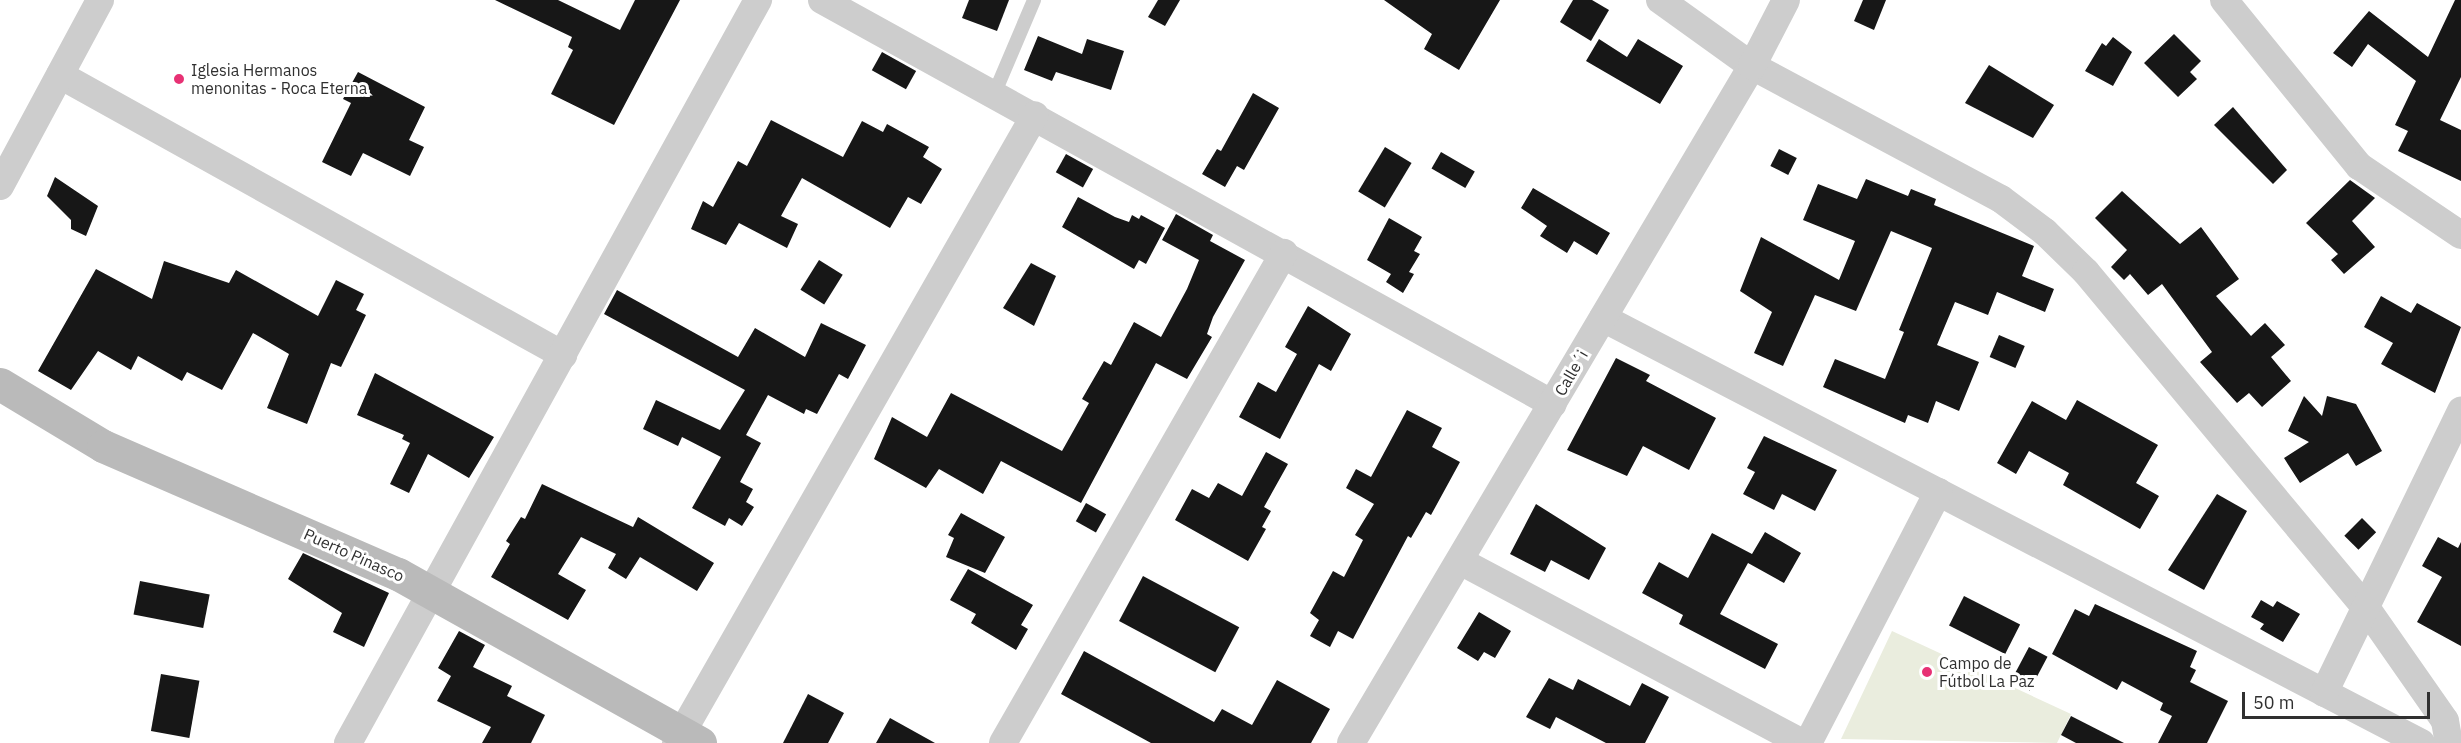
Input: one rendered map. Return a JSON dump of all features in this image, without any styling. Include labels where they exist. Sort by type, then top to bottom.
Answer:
[{"type":"street","points":[[0,186],[100,0]]},
{"type":"street","points":[[348,743],[758,0]]},
{"type":"street","points":[[822,0],[995,92],[1553,404]]},
{"type":"street","points":[[1660,0],[1752,66],[2001,199],[2045,232],[2086,272],[2367,609],[2445,721],[2449,743]]},
{"type":"street","name":"Calle´i","points":[[1351,743],[1752,66],[1786,0]]},
{"type":"street","points":[[2224,0],[2359,166],[2461,235]]},
{"type":"street","points":[[60,75],[563,355]]},
{"type":"street","points":[[686,739],[1035,115]]},
{"type":"street","points":[[1003,743],[1284,253]]},
{"type":"street","points":[[1603,318],[2421,743]]},
{"type":"street","name":"Puerto Pinasco","points":[[0,384],[103,446],[431,592],[686,739]]},
{"type":"street","points":[[2324,693],[2367,609],[2461,411]]},
{"type":"street","points":[[1808,743],[1938,492]]},
{"type":"street","points":[[1460,561],[1802,743]]},
{"type":"lane","points":[[995,92],[1034,0]]},
{"type":"shaded area","name":"Campo de Fútbol La Paz","points":[[1892,631],[2071,714],[2057,743],[1841,739]]},
{"type":"building","points":[[495,0],[558,0],[620,30],[635,0],[680,0],[614,125],[551,94],[573,50],[568,47],[572,37]]},
{"type":"building","points":[[969,0],[1009,0],[997,31],[962,18]]},
{"type":"building","points":[[1158,0],[1180,0],[1165,26],[1148,17]]},
{"type":"building","points":[[1384,0],[1500,0],[1459,70],[1424,49],[1432,34]]},
{"type":"building","points":[[1573,0],[1592,0],[1609,10],[1591,41],[1560,22]]},
{"type":"building","points":[[1863,0],[1886,0],[1874,30],[1854,21]]},
{"type":"building","points":[[2455,0],[2461,0],[2461,77],[2440,120],[2461,130],[2461,181],[2398,151],[2408,131],[2395,125],[2416,81],[2368,44],[2352,67],[2333,53],[2369,11],[2428,57]]},
{"type":"building","points":[[2174,34],[2201,61],[2190,72],[2197,79],[2178,97],[2144,63]]},
{"type":"building","points":[[1038,36],[1082,54],[1087,39],[1124,51],[1111,90],[1056,72],[1052,81],[1024,70]]},
{"type":"building","points":[[2113,37],[2132,52],[2113,86],[2085,71],[2102,43],[2106,46]]},
{"type":"building","points":[[1599,39],[1627,57],[1638,39],[1683,66],[1660,104],[1586,61]]},
{"type":"building","points":[[882,52],[916,71],[906,89],[872,70]]},
{"type":"building","points":[[1989,65],[2054,105],[2033,138],[1965,103]]},
{"type":"building","points":[[358,72],[425,107],[409,140],[424,147],[410,176],[363,153],[351,176],[322,162],[351,103],[343,99]]},
{"type":"building","points":[[1253,93],[1279,108],[1244,170],[1237,166],[1225,187],[1202,174],[1217,149],[1221,151]]},
{"type":"building","points":[[2233,107],[2287,170],[2273,184],[2214,125]]},
{"type":"building","points":[[771,120],[843,157],[862,121],[883,132],[887,124],[929,147],[923,157],[942,169],[921,204],[908,197],[890,228],[802,178],[781,216],[798,224],[787,248],[739,223],[726,245],[691,229],[703,201],[713,207],[738,161],[747,166]]},
{"type":"building","points":[[1385,147],[1412,163],[1385,208],[1358,192]]},
{"type":"building","points":[[1779,149],[1797,158],[1788,175],[1770,166]]},
{"type":"building","points":[[1441,152],[1475,172],[1465,188],[1432,168]]},
{"type":"building","points":[[1066,154],[1093,169],[1083,187],[1056,172]]},
{"type":"building","points":[[55,177],[98,206],[86,236],[71,229],[71,220],[47,196]]},
{"type":"building","points":[[1866,179],[1908,196],[1911,189],[1936,199],[1934,205],[2034,246],[2022,276],[2054,289],[2045,312],[1997,292],[1988,315],[1955,302],[1937,345],[1979,362],[1959,411],[1936,401],[1928,423],[1908,415],[1905,423],[1823,387],[1835,359],[1885,379],[1904,332],[1899,330],[1932,248],[1891,231],[1856,311],[1815,295],[1783,366],[1754,353],[1772,312],[1740,291],[1761,237],[1839,280],[1855,241],[1803,220],[1818,184],[1857,199]]},
{"type":"building","points":[[2350,180],[2375,198],[2352,221],[2375,247],[2344,274],[2331,260],[2338,254],[2306,223]]},
{"type":"building","points":[[1533,188],[1610,233],[1597,255],[1574,241],[1567,253],[1540,236],[1547,226],[1521,208]]},
{"type":"building","points":[[2122,191],[2180,244],[2201,227],[2239,279],[2216,296],[2251,336],[2265,323],[2285,345],[2271,357],[2291,381],[2262,407],[2249,393],[2237,403],[2200,362],[2212,352],[2162,284],[2148,295],[2130,274],[2124,280],[2111,267],[2127,250],[2095,218]]},
{"type":"building","points":[[1078,197],[1129,222],[1132,215],[1139,219],[1141,215],[1165,228],[1146,264],[1139,260],[1134,269],[1062,227]]},
{"type":"building","points":[[1176,214],[1213,235],[1210,241],[1245,260],[1213,317],[1207,334],[1212,337],[1187,379],[1156,363],[1081,503],[1001,461],[983,494],[939,469],[926,488],[874,459],[892,417],[927,437],[951,393],[1062,451],[1089,403],[1082,399],[1104,361],[1111,365],[1134,322],[1161,337],[1187,289],[1199,260],[1162,240]]},
{"type":"building","points":[[1389,218],[1422,237],[1414,251],[1420,254],[1409,272],[1414,274],[1403,293],[1386,282],[1391,274],[1367,260]]},
{"type":"building","points":[[819,260],[843,275],[824,305],[800,290]]},
{"type":"building","points":[[164,261],[229,283],[236,270],[318,316],[336,280],[364,294],[356,310],[366,315],[341,367],[331,363],[307,424],[267,408],[289,354],[253,333],[222,390],[187,372],[182,381],[138,356],[131,370],[98,351],[71,390],[38,371],[96,269],[152,299]]},
{"type":"building","points":[[1031,263],[1056,276],[1034,326],[1003,308]]},
{"type":"building","points":[[617,290],[738,357],[755,328],[805,357],[821,323],[866,345],[848,379],[839,374],[817,414],[806,409],[804,414],[768,395],[746,435],[761,443],[740,482],[753,489],[746,502],[754,507],[742,526],[729,518],[725,526],[692,508],[721,457],[682,437],[678,446],[643,429],[656,400],[720,430],[745,390],[604,314]]},
{"type":"building","points":[[2381,296],[2411,313],[2417,303],[2461,327],[2435,393],[2381,364],[2393,343],[2364,327]]},
{"type":"building","points":[[1308,306],[1351,334],[1331,371],[1319,364],[1280,439],[1239,417],[1258,382],[1276,392],[1297,354],[1285,347]]},
{"type":"building","points":[[1999,335],[2025,346],[2015,368],[1990,357]]},
{"type":"building","points":[[1616,358],[1650,375],[1646,381],[1716,418],[1689,470],[1643,446],[1627,476],[1567,450]]},
{"type":"building","points":[[375,373],[494,437],[469,478],[428,454],[409,493],[390,484],[410,443],[402,439],[404,435],[357,415]]},
{"type":"building","points":[[2304,396],[2322,416],[2327,396],[2356,404],[2382,451],[2356,466],[2348,453],[2300,483],[2284,458],[2309,442],[2288,431]]},
{"type":"building","points":[[2077,400],[2158,445],[2136,483],[2159,496],[2140,529],[2063,485],[2069,473],[2029,451],[2016,474],[1997,463],[2032,401],[2066,420]]},
{"type":"building","points":[[1407,410],[1442,428],[1432,447],[1460,462],[1431,515],[1426,512],[1411,538],[1408,536],[1353,639],[1338,631],[1330,647],[1310,636],[1319,620],[1310,613],[1333,571],[1344,577],[1363,540],[1355,535],[1374,504],[1346,488],[1356,469],[1371,477]]},
{"type":"building","points":[[1764,436],[1837,470],[1815,511],[1782,494],[1774,510],[1743,494],[1755,472],[1747,468]]},
{"type":"building","points":[[1266,452],[1288,464],[1264,507],[1271,511],[1262,527],[1266,529],[1248,561],[1175,520],[1192,489],[1209,498],[1218,483],[1242,496]]},
{"type":"building","points":[[542,484],[633,527],[638,517],[714,563],[697,591],[640,557],[626,579],[608,568],[616,554],[581,537],[558,574],[586,590],[568,620],[491,577],[510,544],[506,541],[521,517],[525,519]]},
{"type":"building","points":[[2217,494],[2247,511],[2204,590],[2168,570]]},
{"type":"building","points":[[1086,503],[1106,514],[1096,533],[1076,521]]},
{"type":"building","points":[[1536,504],[1606,548],[1589,580],[1551,560],[1545,572],[1510,554]]},
{"type":"building","points":[[961,513],[1005,537],[985,573],[946,557],[954,538],[948,535]]},
{"type":"building","points":[[2362,518],[2376,532],[2358,550],[2344,536]]},
{"type":"building","points":[[1765,532],[1801,553],[1784,583],[1748,563],[1720,614],[1778,644],[1765,669],[1679,624],[1683,615],[1642,593],[1659,562],[1688,578],[1712,533],[1752,554]]},
{"type":"building","points":[[2438,537],[2458,548],[2461,542],[2461,646],[2417,622],[2442,577],[2422,566]]},
{"type":"building","points":[[303,553],[389,593],[364,647],[333,632],[342,613],[288,579]]},
{"type":"building","points":[[968,569],[1033,605],[1021,625],[1028,629],[1016,650],[971,623],[976,614],[950,600]]},
{"type":"building","points":[[1143,576],[1239,627],[1215,672],[1119,621]]},
{"type":"building","points":[[140,581],[210,595],[203,628],[134,614]]},
{"type":"building","points":[[1964,596],[2020,625],[2005,654],[1949,625]]},
{"type":"building","points":[[2261,600],[2273,607],[2277,601],[2300,614],[2283,642],[2260,629],[2264,624],[2251,617]]},
{"type":"building","points":[[2095,604],[2197,651],[2190,667],[2196,670],[2190,682],[2228,701],[2207,743],[2158,743],[2172,716],[2160,710],[2163,703],[2122,681],[2117,690],[2052,654],[2075,609],[2089,616]]},
{"type":"building","points":[[1479,612],[1511,631],[1495,658],[1484,652],[1478,661],[1457,648]]},
{"type":"building","points":[[459,631],[485,645],[473,667],[512,686],[507,696],[545,715],[531,743],[482,743],[491,727],[437,701],[451,676],[438,668]]},
{"type":"building","points":[[2029,647],[2048,657],[2030,690],[2011,681]]},
{"type":"building","points":[[1084,651],[1214,722],[1222,709],[1252,725],[1277,680],[1330,709],[1311,743],[1151,743],[1061,694]]},
{"type":"building","points":[[161,674],[199,681],[189,738],[151,731]]},
{"type":"building","points":[[1549,678],[1573,690],[1578,679],[1630,706],[1642,683],[1669,697],[1645,743],[1606,743],[1556,717],[1550,729],[1526,717]]},
{"type":"building","points":[[808,694],[844,713],[828,743],[783,743]]},
{"type":"building","points":[[2071,716],[2124,743],[2076,743],[2061,735]]},
{"type":"building","points":[[890,718],[935,743],[876,743]]},
{"type":"place","name":"Iglesia Hermanos menonitas - Roca Eterna","points":[[179,79]]},
{"type":"place","name":"Campo de Fútbol La Paz","points":[[1927,672]]}]
